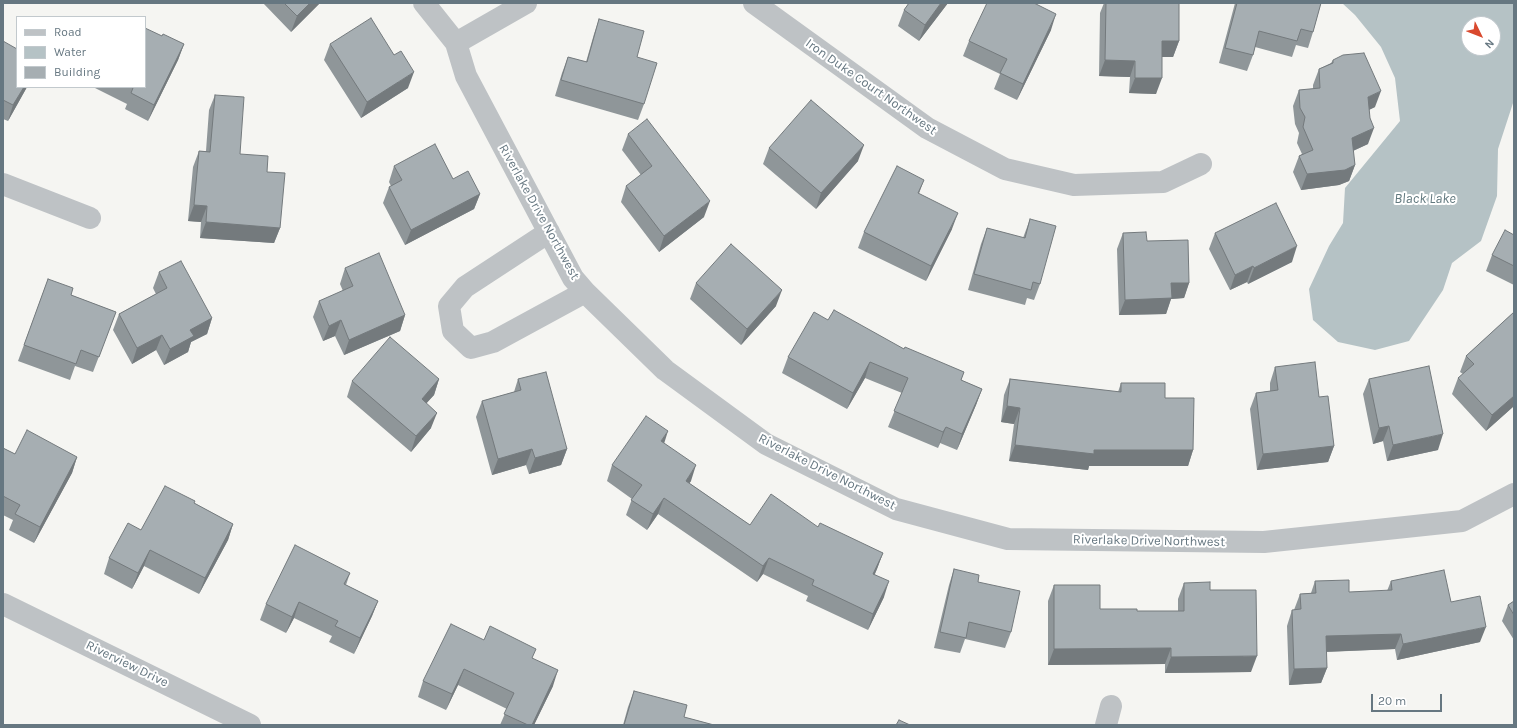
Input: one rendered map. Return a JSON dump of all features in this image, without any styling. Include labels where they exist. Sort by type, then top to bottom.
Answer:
[{"type":"street","name":"Riverlake Drive Northwest","points":[[424,3],[456,43],[466,76],[573,278],[585,292],[665,370],[766,444],[896,509],[1008,539],[1264,542],[1462,521],[1514,494]]},
{"type":"street","points":[[456,43],[526,3]]},
{"type":"street","name":"Iron Duke Court Northwest","points":[[754,3],[927,128],[1005,169],[1074,185],[1163,182],[1200,164]]},
{"type":"street","points":[[3,184],[90,218]]},
{"type":"street","points":[[548,232],[465,287],[449,306],[453,331],[471,348],[493,342],[585,292]]},
{"type":"street","name":"Riverview Drive","points":[[3,604],[250,725]]},
{"type":"water","name":"Black Lake","points":[[1342,3],[1514,3],[1514,100],[1498,149],[1497,196],[1481,241],[1452,263],[1443,290],[1409,341],[1375,350],[1338,342],[1313,320],[1309,289],[1329,246],[1343,223],[1345,188],[1400,121],[1395,78],[1381,47],[1355,15]]},
{"type":"building","points":[[284,3],[310,3],[297,16]]},
{"type":"building","points":[[909,3],[941,3],[925,25],[904,10]]},
{"type":"building","points":[[987,3],[1034,3],[1056,14],[1023,84],[1000,73],[1007,59],[969,41]]},
{"type":"building","points":[[1106,3],[1179,3],[1179,41],[1162,41],[1162,78],[1135,78],[1135,61],[1105,60]]},
{"type":"building","points":[[1237,3],[1321,3],[1313,32],[1301,29],[1297,41],[1259,31],[1253,55],[1225,48]]},
{"type":"building","points":[[371,18],[394,55],[401,51],[414,72],[367,102],[330,44]]},
{"type":"building","points":[[599,19],[644,31],[637,57],[657,63],[644,104],[561,80],[568,57],[587,62]]},
{"type":"building","points":[[146,28],[162,36],[163,34],[184,44],[154,105],[131,93],[133,88],[146,88]]},
{"type":"building","points":[[3,41],[16,48],[16,88],[23,88],[13,105],[3,100]]},
{"type":"building","points":[[1364,53],[1381,91],[1368,97],[1370,118],[1374,128],[1352,138],[1355,165],[1345,170],[1307,174],[1299,156],[1313,150],[1303,127],[1305,117],[1300,108],[1299,90],[1320,88],[1319,69],[1333,63],[1333,60],[1343,55]]},
{"type":"building","points":[[215,95],[244,97],[240,154],[268,156],[267,172],[285,173],[280,228],[206,222],[207,206],[194,205],[199,151],[210,152]]},
{"type":"building","points":[[811,100],[864,145],[821,193],[769,148]]},
{"type":"building","points":[[647,119],[710,201],[664,236],[626,186],[652,166],[628,134]]},
{"type":"building","points":[[435,144],[453,179],[468,171],[480,194],[411,230],[389,187],[402,180],[394,166]]},
{"type":"building","points":[[897,166],[924,180],[918,193],[958,213],[931,266],[864,232]]},
{"type":"building","points":[[1276,203],[1297,246],[1254,268],[1253,266],[1235,275],[1215,233]]},
{"type":"building","points":[[1030,219],[1056,226],[1040,284],[1033,282],[1031,290],[974,274],[987,228],[1025,238]]},
{"type":"building","points":[[1505,230],[1514,235],[1514,266],[1492,255]]},
{"type":"building","points":[[1146,232],[1147,241],[1188,240],[1189,283],[1171,283],[1172,298],[1125,300],[1123,233]]},
{"type":"building","points":[[731,244],[782,290],[747,329],[696,283]]},
{"type":"building","points":[[379,253],[405,315],[349,340],[341,320],[329,326],[319,301],[353,286],[345,268]]},
{"type":"building","points":[[181,261],[212,318],[190,330],[194,336],[170,349],[162,335],[137,348],[119,314],[167,288],[159,272]]},
{"type":"building","points":[[48,279],[73,288],[71,295],[116,312],[99,357],[81,350],[76,364],[24,345]]},
{"type":"building","points":[[834,310],[904,349],[905,347],[964,372],[961,380],[982,389],[962,434],[946,427],[943,432],[894,411],[908,378],[870,362],[853,393],[788,357],[814,312],[828,320]]},
{"type":"building","points":[[1514,312],[1514,396],[1492,415],[1458,378],[1474,364],[1466,356]]},
{"type":"building","points":[[390,337],[439,379],[422,399],[437,413],[416,436],[352,381]]},
{"type":"building","points":[[1315,362],[1319,397],[1328,396],[1334,446],[1263,454],[1256,393],[1278,390],[1275,367]]},
{"type":"building","points":[[1429,366],[1443,434],[1393,445],[1389,426],[1379,428],[1369,379]]},
{"type":"building","points":[[546,372],[567,449],[535,458],[532,449],[498,459],[482,401],[521,390],[518,379]]},
{"type":"building","points":[[1010,379],[1121,392],[1121,383],[1165,383],[1165,398],[1194,398],[1193,450],[1094,450],[1094,454],[1015,445],[1020,408],[1007,406]]},
{"type":"building","points":[[646,416],[668,431],[661,441],[696,465],[686,481],[750,525],[771,494],[818,527],[820,523],[883,553],[873,574],[889,581],[873,614],[812,585],[814,580],[769,558],[763,566],[664,498],[653,514],[631,500],[642,485],[612,465]]},
{"type":"building","points":[[27,430],[77,457],[40,527],[15,514],[20,505],[3,496],[3,448],[15,454]]},
{"type":"building","points":[[165,486],[195,501],[194,503],[233,524],[205,578],[150,550],[138,573],[109,558],[128,523],[141,530]]},
{"type":"building","points":[[295,545],[350,573],[344,584],[378,601],[360,638],[335,626],[338,621],[299,602],[292,617],[266,604]]},
{"type":"building","points":[[954,569],[979,575],[978,582],[1020,591],[1011,632],[969,622],[966,638],[940,632]]},
{"type":"building","points":[[1444,570],[1451,602],[1480,596],[1486,627],[1403,644],[1401,634],[1326,636],[1327,668],[1294,669],[1292,610],[1301,609],[1300,594],[1316,593],[1315,581],[1349,580],[1349,592],[1392,590],[1391,581]]},
{"type":"building","points":[[1210,582],[1210,590],[1256,590],[1257,656],[1171,657],[1171,648],[1054,649],[1054,585],[1100,585],[1100,609],[1184,611],[1184,583]]},
{"type":"building","points":[[1514,601],[1514,615],[1508,605]]},
{"type":"building","points":[[451,624],[484,640],[490,626],[536,649],[532,658],[558,670],[532,725],[528,725],[504,714],[514,693],[464,669],[452,694],[423,681]]},
{"type":"building","points":[[634,691],[687,705],[684,717],[714,725],[624,725]]},
{"type":"building","points":[[899,720],[910,725],[896,725]]}]
